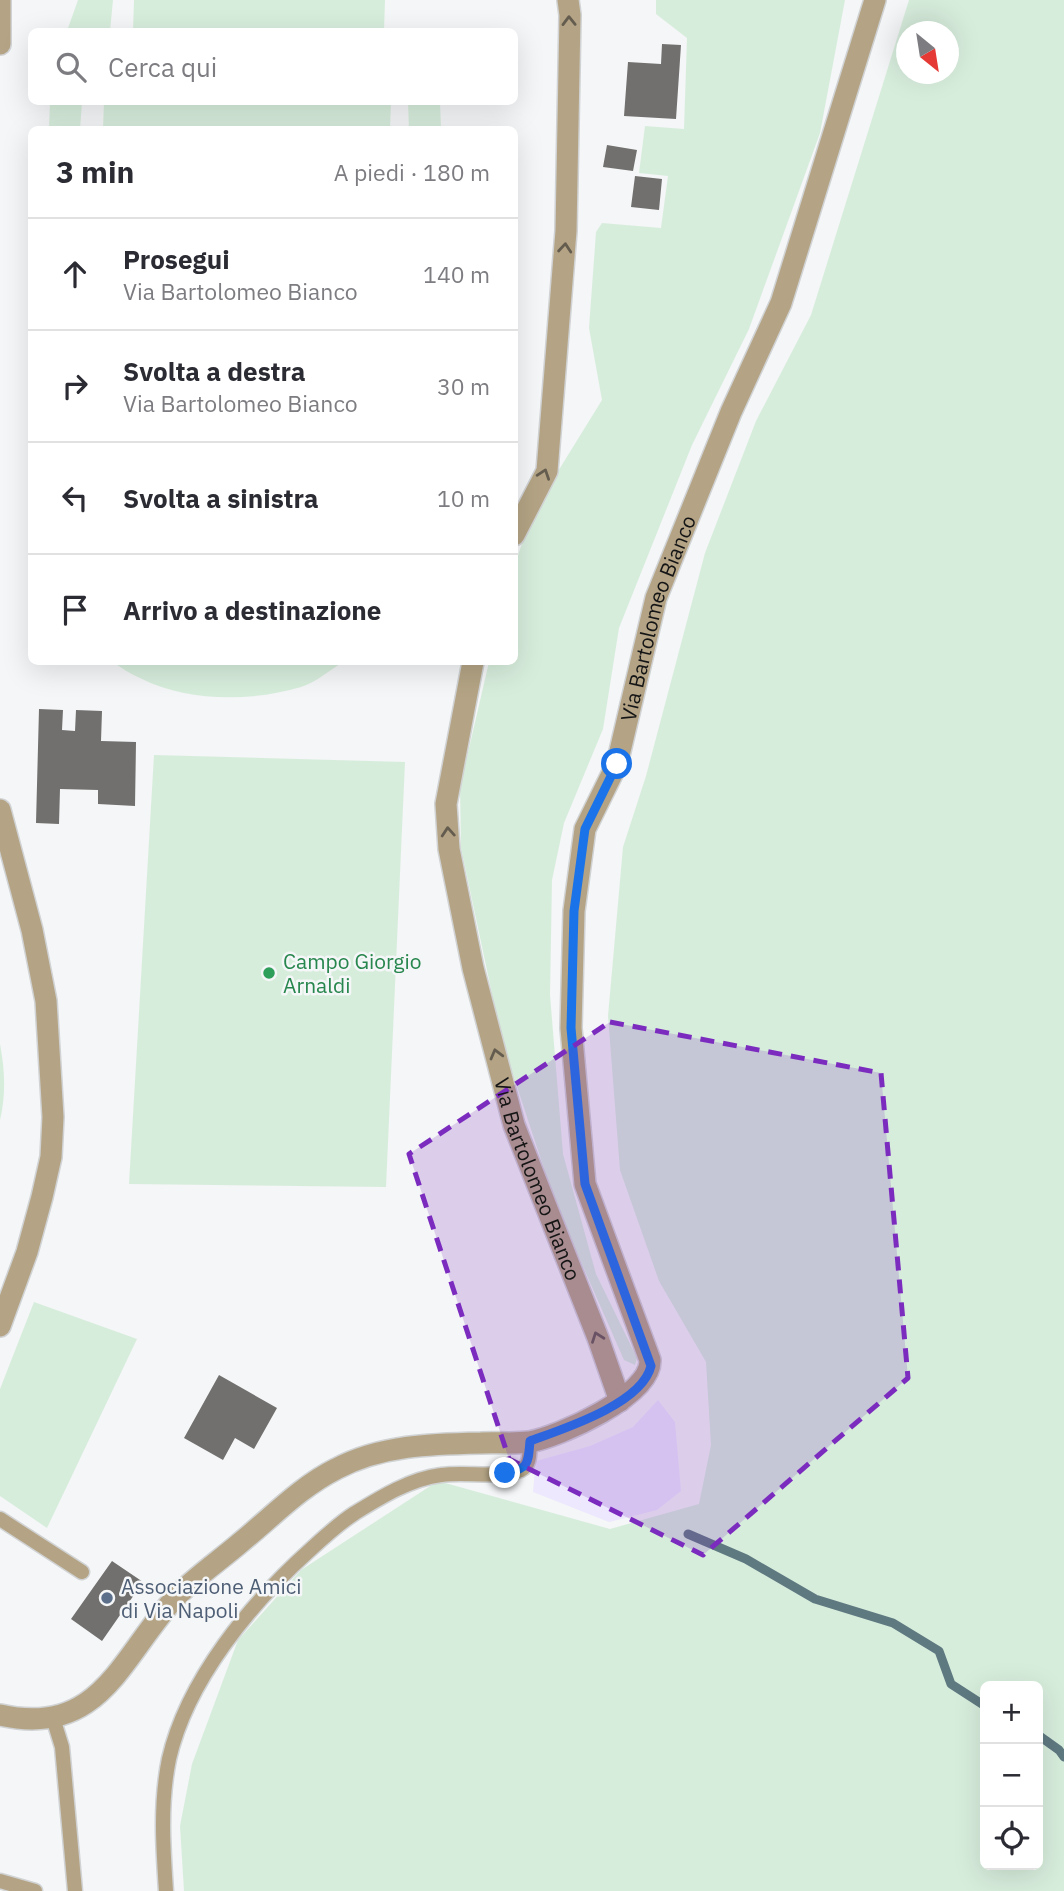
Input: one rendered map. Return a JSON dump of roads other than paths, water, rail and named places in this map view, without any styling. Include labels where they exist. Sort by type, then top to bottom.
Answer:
[{"type":"street","points":[[518,527],[547,471],[566,231],[570,15],[568,0]]},
{"type":"street","name":"Via Bartolomeo Bianco","points":[[0,1716],[21,1720],[53,1718],[79,1708],[105,1689],[128,1662],[151,1626],[177,1596],[311,1483],[338,1468],[397,1448],[428,1444],[530,1441],[576,1424],[620,1401],[644,1381],[651,1366],[585,1184],[571,1028],[574,911],[585,829],[617,764],[656,598],[731,412],[781,303],[875,0]]},
{"type":"street","points":[[0,1],[0,44]]},
{"type":"street","name":"Via Bartolomeo Bianco","points":[[472,665],[446,804],[449,849],[473,968],[514,1125],[620,1401]]},
{"type":"street","points":[[0,810],[32,930],[46,1001],[53,1116],[51,1157],[42,1197],[27,1252],[0,1326]]},
{"type":"lane","points":[[166,1891],[162,1823],[170,1758],[191,1699],[224,1645],[289,1569],[342,1521],[389,1492],[440,1475],[505,1473],[523,1469],[528,1462],[530,1441]]},
{"type":"lane","points":[[0,1520],[82,1572]]},
{"type":"lane","points":[[53,1718],[62,1747],[75,1891]]},
{"type":"lane","points":[[0,1881],[35,1891]]},
{"type":"waterway","points":[[688,1534],[746,1559],[815,1599],[893,1623],[939,1651],[951,1684],[980,1703]]},
{"type":"waterway","points":[[1043,1739],[1064,1757]]},
{"type":"place","name":"Campo Giorgio Arnaldi","points":[[269,973]]},
{"type":"place","name":"Associazione Amici di Via Napoli","points":[[107,1598]]}]
